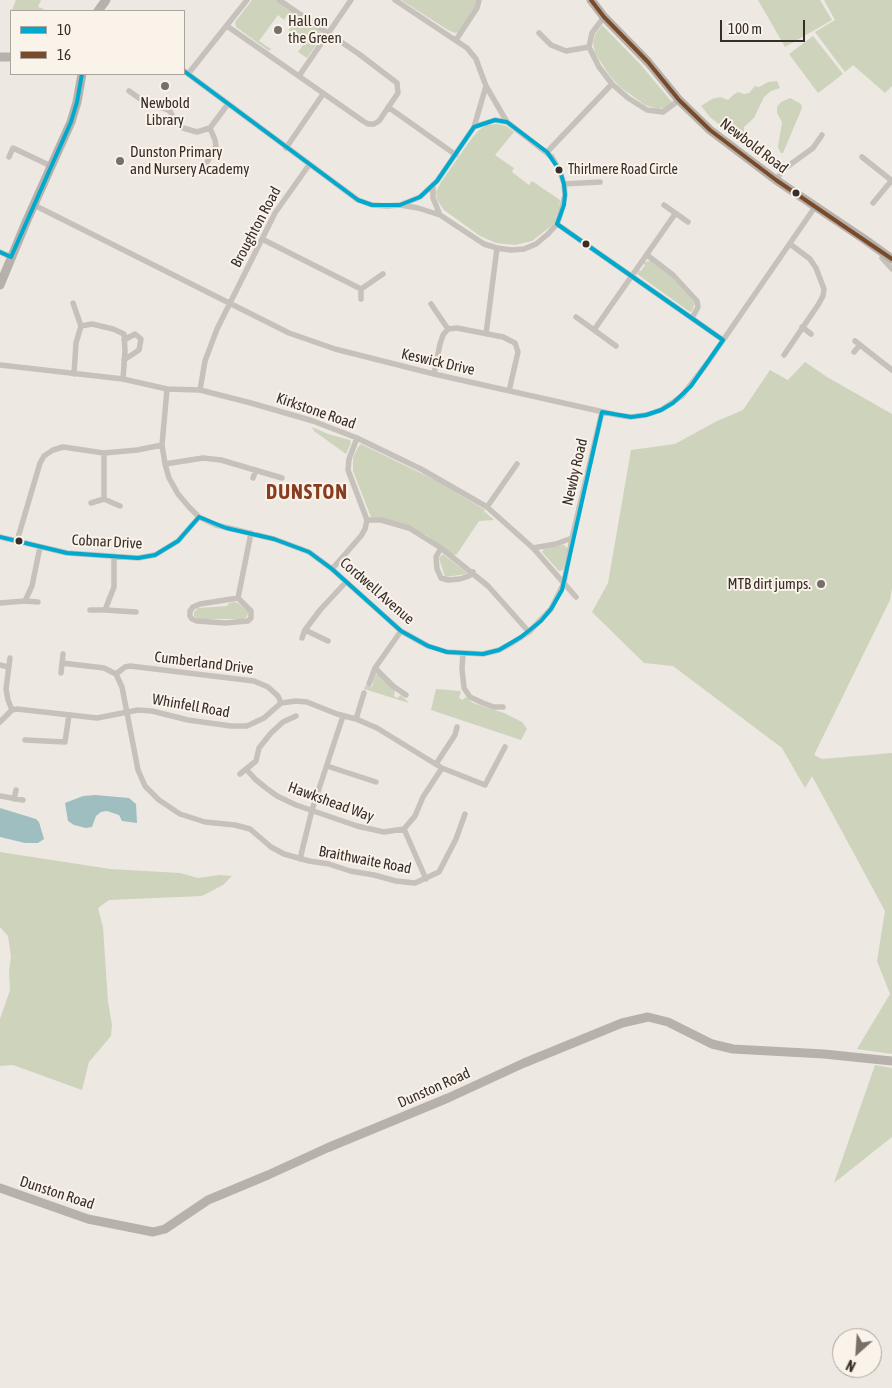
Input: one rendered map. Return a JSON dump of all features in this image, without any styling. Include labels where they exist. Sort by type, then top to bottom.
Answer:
[{"type":"main road","points":[[101,10],[106,0]]},
{"type":"main road","name":"Newbold Road","points":[[591,0],[604,17],[710,130],[776,180],[864,238],[892,259]]},
{"type":"main road","points":[[0,285],[71,122],[82,75]]},
{"type":"main road","name":"Dunston Road","points":[[0,1188],[88,1219],[153,1232],[165,1229],[208,1200],[327,1148],[390,1123],[524,1063],[622,1023],[648,1017],[668,1022],[712,1044],[733,1048],[892,1061]]},
{"type":"street","points":[[247,0],[227,26],[186,72],[358,200],[372,205],[400,205],[440,215],[484,244],[498,248],[511,250],[530,246],[548,234],[557,224],[564,205],[564,184],[560,171],[548,152],[507,122],[486,86],[476,60],[467,48],[396,0]]},
{"type":"street","points":[[227,26],[368,124],[379,122],[398,93],[398,83],[279,0]]},
{"type":"street","points":[[299,76],[351,0]]},
{"type":"street","points":[[456,40],[477,8],[480,0]]},
{"type":"street","points":[[604,17],[592,33],[589,47],[599,67],[612,84],[628,98],[647,110],[663,112],[680,100]]},
{"type":"street","points":[[539,33],[551,45],[566,51],[589,47]]},
{"type":"street","points":[[548,152],[612,84]]},
{"type":"street","points":[[400,205],[420,197],[433,185],[456,155],[474,127],[486,86]]},
{"type":"street","points":[[129,90],[149,105],[170,111],[174,119],[183,128],[197,132],[210,128],[228,104]]},
{"type":"street","points":[[286,148],[323,94]]},
{"type":"street","points":[[388,107],[456,155]]},
{"type":"street","points":[[474,127],[495,120],[507,122]]},
{"type":"street","points":[[209,162],[216,146],[210,128]]},
{"type":"street","points":[[776,180],[784,170],[813,148],[822,135]]},
{"type":"street","points":[[8,158],[13,148],[51,166]]},
{"type":"street","points":[[862,157],[892,180],[873,203]]},
{"type":"street","name":"Broughton Road","points":[[230,304],[275,212],[309,165]]},
{"type":"street","points":[[564,184],[600,182]]},
{"type":"street","points":[[433,185],[433,198],[440,215]]},
{"type":"street","name":"Keswick Drive","points":[[34,205],[288,333],[335,349],[434,374],[602,412],[631,416],[653,412],[673,403],[691,386],[815,207]]},
{"type":"street","points":[[664,205],[688,222]]},
{"type":"street","points":[[594,330],[675,214]]},
{"type":"street","points":[[557,224],[723,340]]},
{"type":"street","points":[[262,239],[361,289]]},
{"type":"street","points":[[784,355],[823,296],[824,289],[816,268],[810,259],[790,244]]},
{"type":"street","points":[[486,334],[498,248]]},
{"type":"street","points":[[0,252],[11,257]]},
{"type":"street","points":[[646,255],[673,275],[696,301],[698,307],[692,318]]},
{"type":"street","points":[[882,258],[892,268]]},
{"type":"street","points":[[361,289],[383,274]]},
{"type":"street","points":[[361,289],[362,299]]},
{"type":"street","points":[[73,303],[81,326],[76,343],[74,374]]},
{"type":"street","points":[[200,390],[206,361],[214,337],[230,304]]},
{"type":"street","points":[[431,304],[448,329]]},
{"type":"street","points":[[576,318],[616,346]]},
{"type":"street","points":[[81,326],[92,324],[124,334],[123,379]]},
{"type":"street","points":[[434,374],[443,335],[448,329],[457,328],[486,334],[510,340],[515,344],[518,352],[509,391]]},
{"type":"street","points":[[802,328],[811,334]]},
{"type":"street","points":[[124,340],[135,334],[140,339],[139,350],[124,360]]},
{"type":"street","points":[[854,352],[857,343],[892,370]]},
{"type":"street","name":"Kirkstone Road","points":[[0,365],[123,379],[167,389],[200,390],[312,421],[357,438],[421,468],[487,508],[532,548],[576,597]]},
{"type":"street","name":"Cordwell Avenue","points":[[167,389],[162,445],[165,464],[169,478],[178,494],[199,517],[226,528],[274,538],[298,547],[319,558],[401,631],[428,646],[447,652],[463,653],[482,654],[499,650],[529,632],[551,609],[564,583]]},
{"type":"street","name":"Newby Road","points":[[564,583],[572,538],[602,412]]},
{"type":"street","points":[[332,569],[361,536],[367,520],[348,470],[349,460],[357,438]]},
{"type":"street","points":[[17,541],[40,463],[44,456],[53,450],[63,447],[104,452],[137,450],[162,445]]},
{"type":"street","points":[[104,452],[104,499]]},
{"type":"street","points":[[165,464],[203,458],[221,460],[282,478]]},
{"type":"street","points":[[487,508],[517,464]]},
{"type":"street","points":[[253,478],[256,470]]},
{"type":"street","points":[[91,503],[104,499],[120,506]]},
{"type":"street","name":"Cobnar Drive","points":[[0,537],[67,553],[138,558],[155,556],[178,541],[199,517]]},
{"type":"street","points":[[367,520],[381,520],[404,526],[441,548],[488,586],[529,632]]},
{"type":"street","points":[[238,598],[251,533]]},
{"type":"street","points":[[532,548],[556,544],[572,538]]},
{"type":"street","points":[[25,601],[32,586],[40,547]]},
{"type":"street","points":[[441,548],[436,557],[437,569],[441,578],[448,580],[460,579],[469,576],[473,572]]},
{"type":"street","points":[[105,610],[114,587],[114,556]]},
{"type":"street","points":[[302,638],[305,630],[320,610],[346,582]]},
{"type":"street","points":[[238,598],[251,611],[251,618],[248,621],[224,623],[197,621],[190,616],[192,607],[200,604],[238,598]]},
{"type":"street","points":[[0,604],[25,601],[38,602]]},
{"type":"street","points":[[90,610],[136,612]]},
{"type":"street","points":[[305,630],[328,641]]},
{"type":"street","points":[[369,684],[375,668],[401,631]]},
{"type":"street","points":[[463,653],[464,688],[470,697],[489,705],[503,707]]},
{"type":"street","points":[[61,673],[63,654]]},
{"type":"street","points":[[0,722],[12,710],[6,694],[10,658]]},
{"type":"street","points":[[62,663],[104,668],[116,674]]},
{"type":"street","points":[[0,665],[8,666]]},
{"type":"street","name":"Cumberland Drive","points":[[116,674],[125,667],[130,666],[254,681],[268,687],[278,696],[281,703]]},
{"type":"street","points":[[375,668],[393,686],[406,695]]},
{"type":"street","name":"Braithwaite Road","points":[[116,674],[122,687],[138,770],[145,786],[159,800],[180,814],[206,822],[235,825],[250,829],[284,854],[329,864],[350,871],[374,874],[396,881],[415,882],[426,879]]},
{"type":"street","points":[[356,719],[364,693]]},
{"type":"street","points":[[281,703],[306,702],[356,719],[402,742],[439,766],[485,785],[505,747]]},
{"type":"street","name":"Whinfell Road","points":[[12,710],[20,709],[97,718],[138,710],[152,711],[188,720],[230,726],[247,726],[264,718],[281,703]]},
{"type":"street","points":[[25,740],[65,742],[69,715]]},
{"type":"street","points":[[240,774],[256,761],[259,748],[271,733],[283,722],[296,716]]},
{"type":"street","points":[[300,858],[312,810],[343,716]]},
{"type":"street","points":[[457,727],[455,735],[415,816],[404,829],[426,879],[439,872],[456,840],[465,814]]},
{"type":"street","points":[[327,766],[376,782]]},
{"type":"street","name":"Hawkshead Way","points":[[247,770],[254,779],[277,796],[312,810],[376,831],[384,832],[404,829]]},
{"type":"street","points":[[14,799],[16,790]]},
{"type":"street","points":[[0,796],[22,800]]},
{"type":"green space","points":[[16,0],[41,0],[38,7],[44,9],[44,10],[12,10]]},
{"type":"green space","points":[[252,0],[275,0],[321,31],[321,38],[307,58],[298,52],[303,45],[287,33],[295,21],[287,15],[284,20],[278,15],[259,41],[271,49],[269,51],[236,27],[235,22]]},
{"type":"green space","points":[[401,0],[476,0],[475,6],[459,32],[455,33]]},
{"type":"green space","points":[[758,0],[820,0],[832,20],[785,47]]},
{"type":"green space","points":[[824,0],[892,0],[892,86],[885,93],[853,65],[845,72],[815,32],[835,20]]},
{"type":"green space","points":[[602,25],[640,64],[672,102],[664,108],[658,109],[645,105],[620,87],[610,76],[595,53],[593,43],[595,35]]},
{"type":"green space","points":[[813,36],[843,74],[818,93],[789,54]]},
{"type":"green space","points":[[777,81],[780,88],[771,91],[764,97],[754,118],[744,127],[743,144],[710,117],[701,106],[712,99],[720,97],[728,100],[738,92],[749,93],[755,86],[759,87],[768,82]]},
{"type":"green space","points":[[790,98],[801,104],[802,108],[783,153],[781,153],[778,147],[782,122],[777,113],[777,107],[781,102]]},
{"type":"green space","points":[[497,124],[506,126],[514,132],[495,155],[514,168],[512,172],[529,185],[532,181],[560,200],[555,222],[550,227],[532,241],[515,245],[496,243],[480,236],[444,210],[437,200],[436,192],[441,182],[472,138],[486,125]]},
{"type":"green space","points":[[651,261],[671,277],[695,303],[692,311],[690,312],[637,274],[645,265],[644,262]]},
{"type":"green space","points":[[805,362],[827,377],[892,414],[892,588],[890,600],[814,755],[822,759],[892,753],[892,1054],[857,1049],[890,994],[877,961],[885,911],[812,776],[805,788],[782,748],[673,666],[644,663],[592,612],[608,583],[631,450],[675,444],[717,421],[743,410],[770,370],[788,380]]},
{"type":"green space","points":[[312,427],[350,440],[351,443],[346,454],[314,431]]},
{"type":"green space","points":[[361,444],[437,481],[485,510],[483,514],[485,512],[494,520],[479,521],[457,554],[454,555],[426,535],[371,517],[353,471],[353,458]]},
{"type":"green space","points":[[562,545],[568,549],[563,570],[559,571],[542,552],[544,549]]},
{"type":"green space","points":[[443,554],[467,574],[445,577],[439,558]]},
{"type":"green space","points":[[234,602],[248,611],[246,618],[237,621],[235,619],[199,619],[194,616],[194,612],[198,608],[227,606],[229,603]]},
{"type":"green space","points":[[378,674],[395,690],[394,696],[397,698],[401,695],[409,703],[364,689],[365,686],[372,687],[375,675]]},
{"type":"green space","points":[[436,689],[460,691],[459,697],[462,700],[466,697],[473,703],[504,713],[522,722],[527,729],[521,740],[431,710]]},
{"type":"green space","points":[[0,852],[110,869],[180,873],[198,878],[220,875],[232,876],[223,885],[202,896],[109,900],[98,908],[103,927],[108,1002],[112,1025],[111,1036],[89,1062],[82,1090],[13,1065],[0,1066],[0,1019],[10,990],[9,971],[11,957],[8,936],[0,927]]},
{"type":"green space","points":[[875,1065],[892,1068],[892,1137],[834,1183]]},
{"type":"water","points":[[95,795],[129,798],[136,804],[137,823],[122,821],[119,815],[107,811],[101,812],[96,816],[92,827],[86,828],[74,825],[68,821],[65,803],[83,796]]},
{"type":"water","points":[[0,808],[36,819],[39,822],[44,839],[38,843],[25,843],[0,837]]},
{"type":"transit line","name":"16","points":[[591,0],[604,17],[648,62],[679,100],[710,130],[776,180],[892,259]]},
{"type":"transit line","name":"10","points":[[185,72],[358,200],[372,205],[400,205],[420,197],[437,181],[474,127],[495,120],[507,122],[547,152],[560,171],[565,195],[564,205],[557,224],[723,340],[691,386],[673,403],[661,410],[631,417],[602,412],[562,590],[551,609],[541,621],[521,637],[499,650],[483,654],[447,652],[428,646],[401,631],[332,569],[309,552],[274,539],[226,528],[199,517]]},
{"type":"transit line","name":"10","points":[[0,252],[11,257],[71,122],[82,75]]},
{"type":"transit line","name":"10","points":[[0,537],[67,553],[138,558],[155,555],[178,541],[199,517]]},
{"type":"place","name":"Hall on the Green","points":[[278,30]]},
{"type":"place","name":"Newbold Library","points":[[165,86]]},
{"type":"place","name":"Dunston Primary and Nursery Academy","points":[[120,161]]},
{"type":"place","name":"Thirlmere Road Circle","points":[[559,170]]},
{"type":"place","name":"MTB dirt jumps.","points":[[821,584]]},
{"type":"district","name":"DUNSTON","points":[[307,493]]}]
